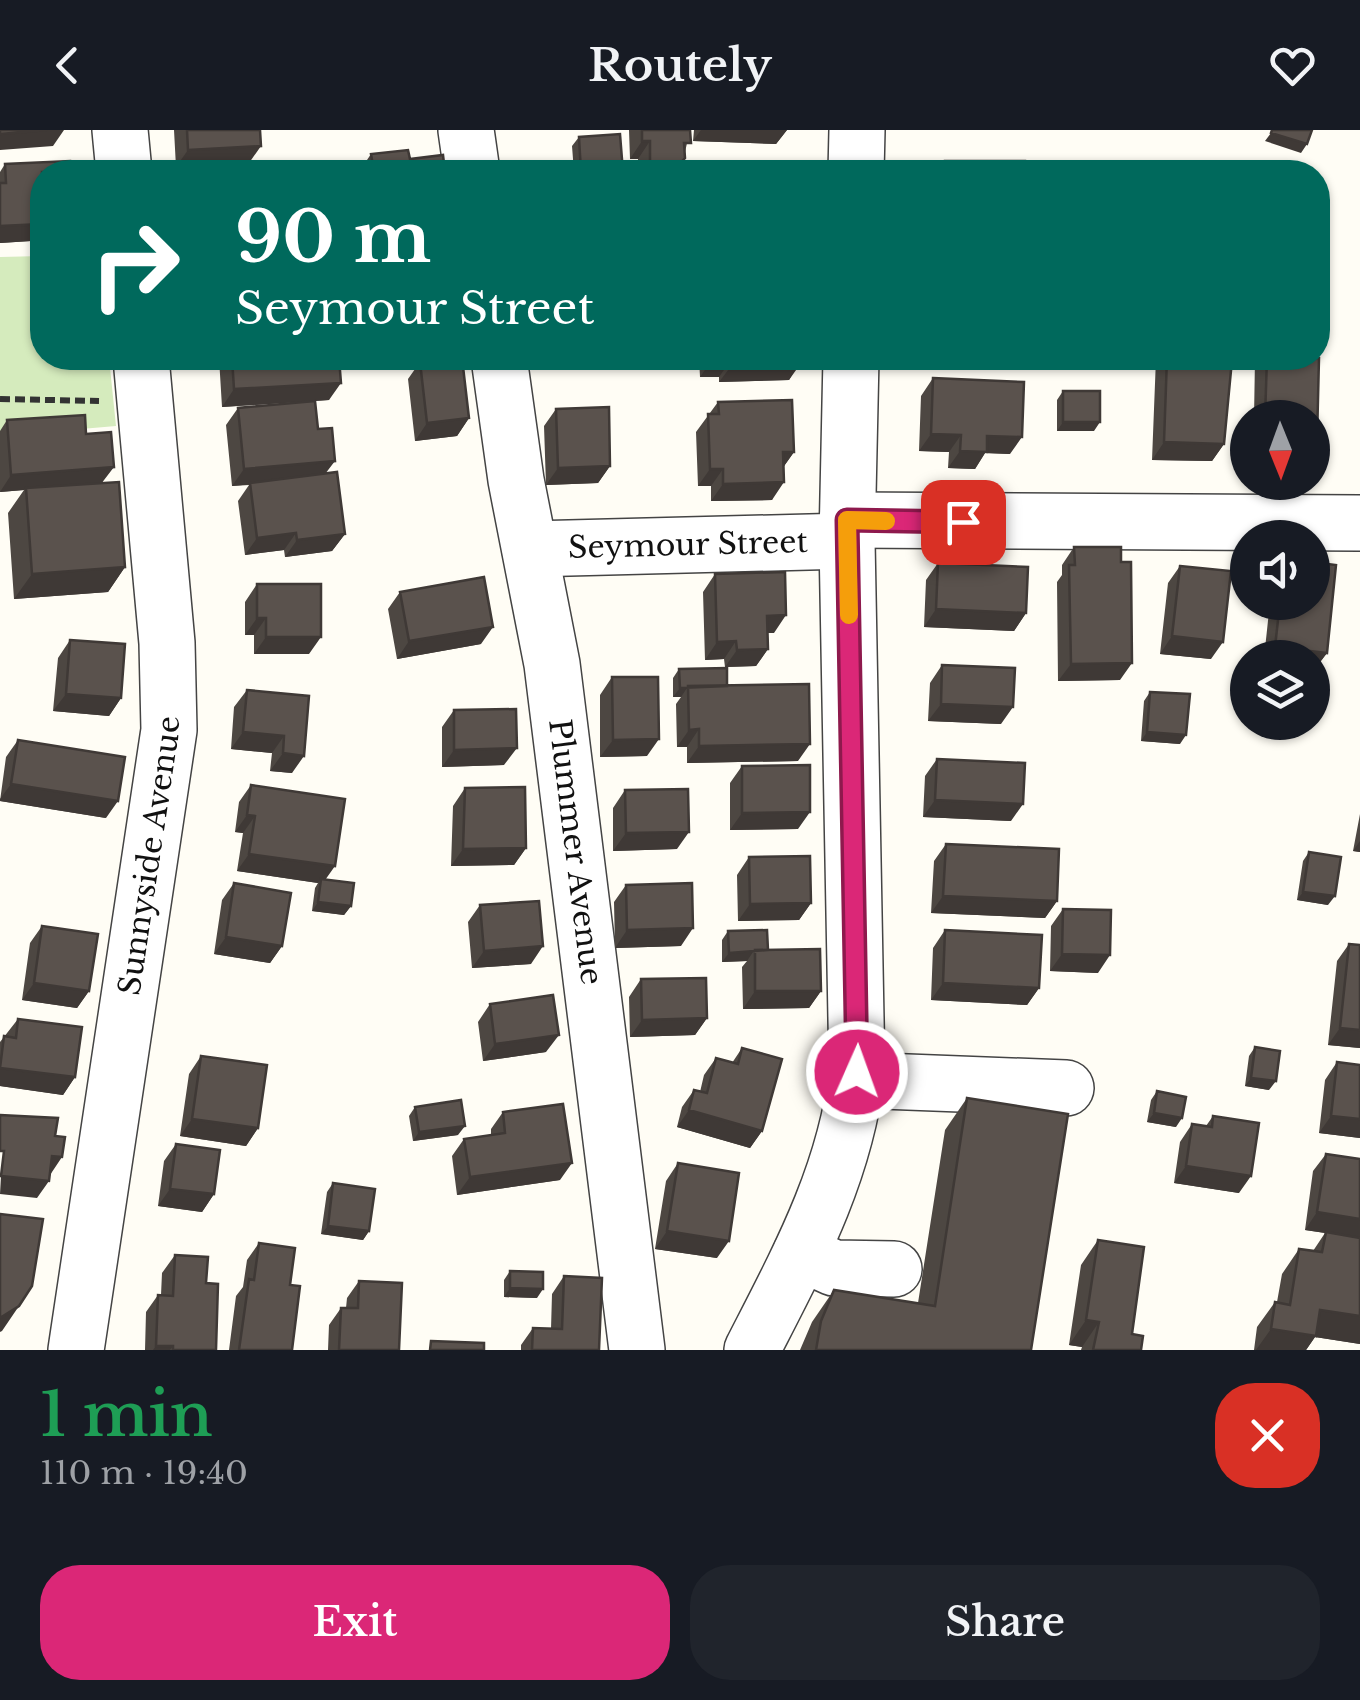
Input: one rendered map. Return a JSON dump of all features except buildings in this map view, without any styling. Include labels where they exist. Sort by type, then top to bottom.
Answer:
[{"type":"street","points":[[120,130],[123,160]]},
{"type":"street","points":[[466,130],[470,160]]},
{"type":"street","points":[[856,160],[857,130]]},
{"type":"street","name":"Plummer Avenue","points":[[501,370],[552,664],[637,1350]]},
{"type":"street","points":[[752,1350],[802,1253],[841,1157],[856,1080],[859,1022],[847,530],[851,370]]},
{"type":"street","name":"Sunnyside Avenue","points":[[76,1350],[169,730],[170,679],[143,378]]},
{"type":"street","name":"Seymour Street","points":[[530,549],[847,530],[1360,523]]},
{"type":"street","points":[[856,1080],[1066,1088]]},
{"type":"street","points":[[802,1253],[834,1268],[894,1270]]},
{"type":"path","points":[[0,399],[143,378]]},
{"type":"green space","points":[[30,256],[30,370],[110,370],[116,426],[0,436],[0,257]]},
{"type":"slow traffic","points":[[849,615],[847,520],[886,521]]},
{"type":"route","points":[[857,1072],[847,520],[963,522]]}]
